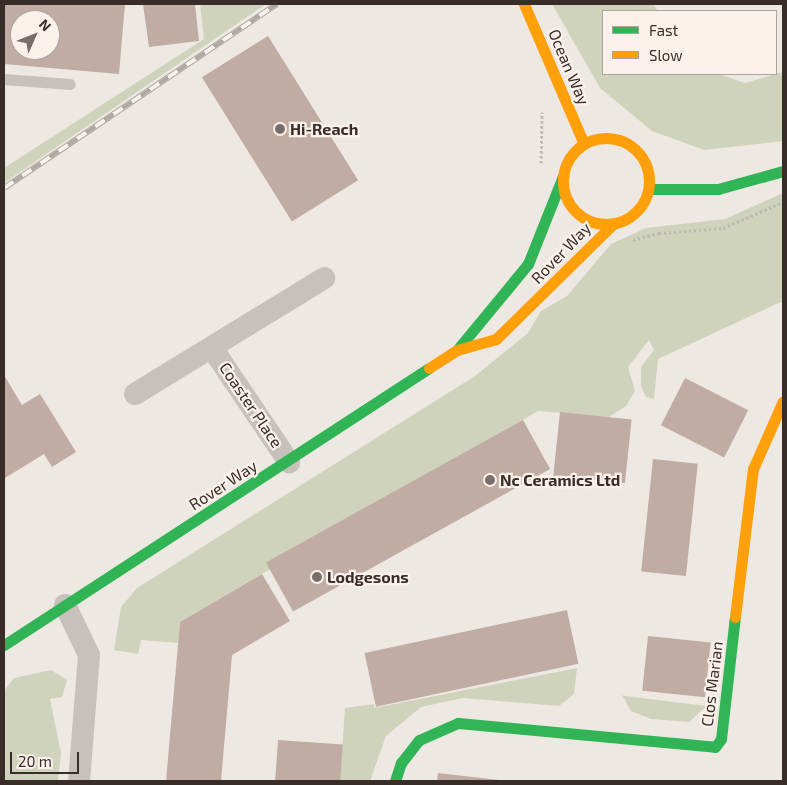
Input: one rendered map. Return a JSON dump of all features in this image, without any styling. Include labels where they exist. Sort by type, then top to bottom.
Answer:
[{"type":"street","name":"Ocean Way","points":[[524,4],[584,144]]},
{"type":"street","points":[[604,138],[625,142],[645,161],[649,189],[637,212],[613,224],[587,220],[576,213],[568,202],[563,176],[566,164],[584,144],[604,138]]},
{"type":"street","points":[[649,189],[718,189],[783,171]]},
{"type":"street","name":"Rover Way","points":[[4,645],[290,462],[458,350],[528,264],[546,228],[563,176]]},
{"type":"street","name":"Rover Way","points":[[458,350],[496,339],[613,224]]},
{"type":"street","name":"Coaster Place","points":[[135,394],[324,278]]},
{"type":"street","name":"Coaster Place","points":[[212,348],[290,462]]},
{"type":"street","name":"Clos Marian","points":[[395,781],[401,763],[419,740],[458,723],[715,747],[721,739],[753,469],[758,450],[783,401]]},
{"type":"street","points":[[65,605],[89,655],[79,781]]},
{"type":"lane","points":[[4,79],[70,84]]},
{"type":"path","points":[[540,167],[542,108]]},
{"type":"path","points":[[626,243],[658,233],[723,228],[783,202]]},
{"type":"green space","points":[[200,4],[266,4],[4,183],[4,168],[204,39]]},
{"type":"green space","points":[[552,4],[653,4],[657,10],[602,10],[602,75],[722,75],[745,83],[783,72],[783,141],[704,150],[652,131],[600,88]]},
{"type":"green space","points":[[783,193],[783,301],[658,359],[654,399],[646,397],[641,386],[641,367],[654,350],[649,340],[628,367],[635,391],[626,406],[609,417],[538,411],[180,622],[178,643],[141,640],[138,654],[114,650],[121,607],[137,588],[475,376],[528,333],[541,311],[567,296],[611,244],[646,228],[725,219]]},
{"type":"green space","points":[[577,668],[574,694],[559,706],[463,698],[421,707],[386,736],[370,781],[340,781],[345,708],[374,704],[374,708]]},
{"type":"green space","points":[[51,670],[67,680],[62,697],[50,699],[61,753],[58,781],[4,781],[4,691],[14,678]]},
{"type":"green space","points":[[622,695],[707,706],[689,722],[651,719],[631,711]]},
{"type":"building","points":[[4,4],[125,4],[119,74],[4,64]]},
{"type":"building","points":[[143,4],[195,4],[199,41],[149,47]]},
{"type":"building","name":"Hi-Reach","points":[[268,36],[358,180],[292,222],[202,77]]},
{"type":"building","points":[[4,375],[22,405],[40,394],[76,452],[52,467],[44,454],[5,478]]},
{"type":"building","points":[[685,378],[748,410],[724,457],[661,425]]},
{"type":"building","points":[[560,412],[632,420],[625,483],[553,476]]},
{"type":"building","points":[[523,420],[550,469],[293,612],[266,563]]},
{"type":"building","points":[[653,459],[698,464],[686,576],[641,571]]},
{"type":"building","points":[[262,574],[290,621],[232,655],[221,781],[166,781],[180,622]]},
{"type":"building","points":[[567,610],[578,664],[376,707],[365,653]]},
{"type":"building","points":[[648,636],[711,643],[705,697],[642,691]]},
{"type":"building","points":[[278,740],[343,745],[340,781],[275,781]]},
{"type":"building","points":[[438,773],[499,780],[499,781],[437,781]]},
{"type":"railway","points":[[4,188],[277,4]]},
{"type":"traffic: fast","points":[[649,189],[718,189],[783,171]]},
{"type":"traffic: fast","points":[[457,350],[528,264],[563,176]]},
{"type":"traffic: fast","points":[[4,645],[429,368]]},
{"type":"traffic: fast","points":[[395,781],[401,763],[419,740],[458,723],[715,747],[721,739],[735,617]]},
{"type":"traffic: slow","points":[[524,4],[584,144]]},
{"type":"traffic: slow","points":[[606,138],[623,141],[642,157],[646,164],[649,181],[646,198],[630,217],[623,221],[606,224],[589,221],[570,205],[566,198],[563,181],[566,164],[582,145],[589,141],[606,138]]},
{"type":"traffic: slow","points":[[429,368],[457,350],[496,339],[613,224]]},
{"type":"traffic: slow","points":[[735,617],[753,469],[783,401]]},
{"type":"place","name":"Hi-Reach","points":[[280,129]]},
{"type":"place","name":"Nc Ceramics Ltd","points":[[490,480]]},
{"type":"place","name":"Lodgesons","points":[[317,577]]}]
